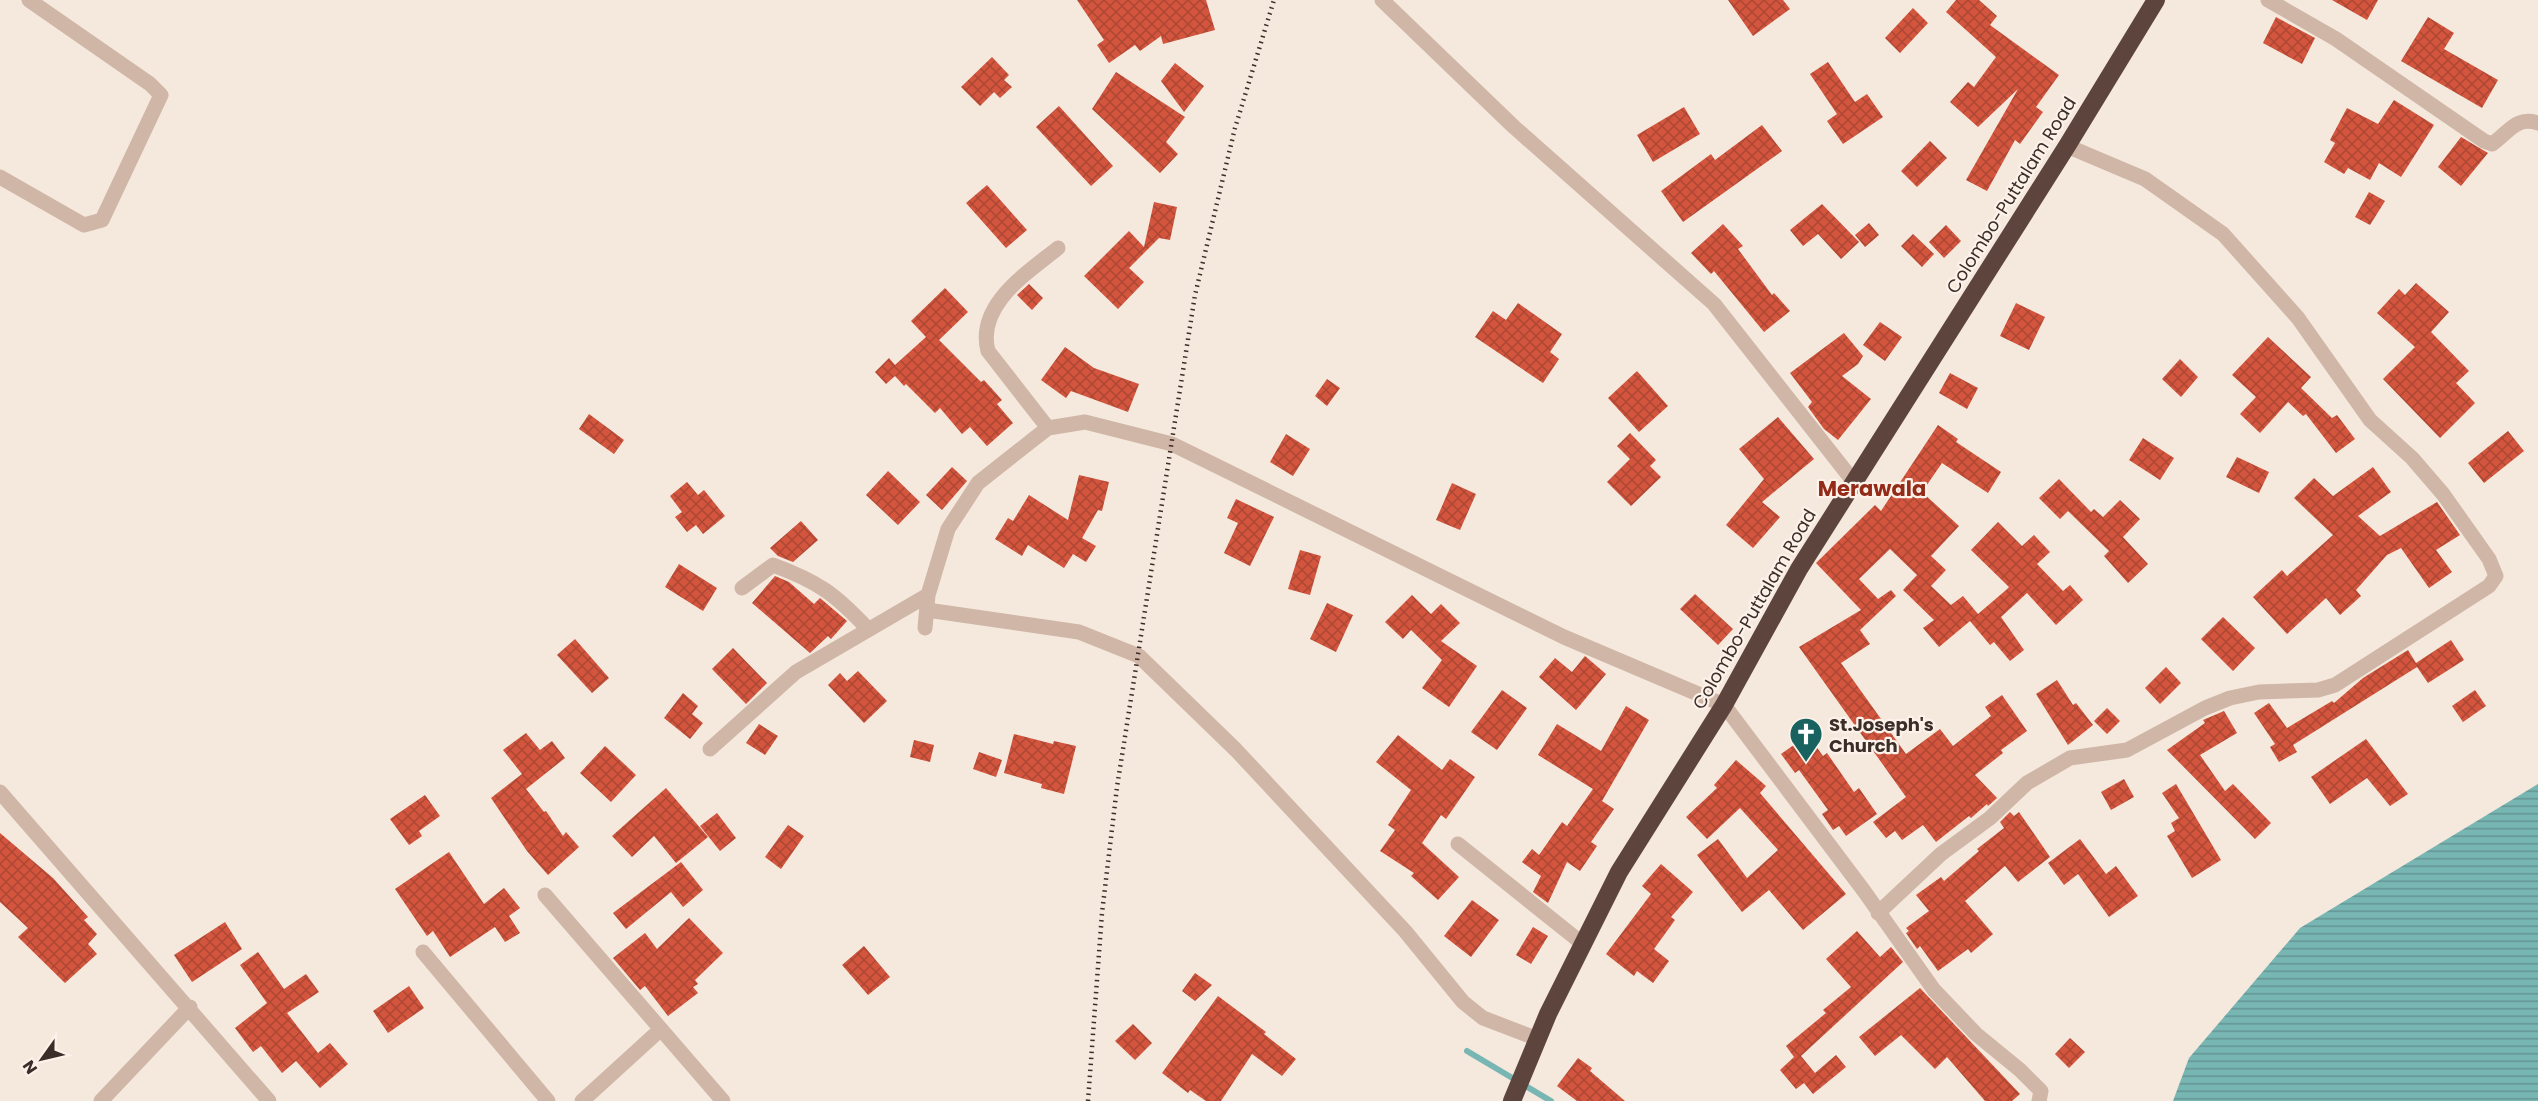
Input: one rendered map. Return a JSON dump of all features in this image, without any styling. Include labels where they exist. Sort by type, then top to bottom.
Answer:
[{"type":"highway","name":"Colombo-Puttalam Road","points":[[1512,1101],[1538,1039],[1619,872],[1724,705],[1799,569],[2067,146],[2156,0]]},
{"type":"street","points":[[0,177],[84,225],[102,220],[161,95],[150,84],[29,0]]},
{"type":"street","points":[[1382,0],[1514,127],[1714,304],[1854,482]]},
{"type":"street","points":[[2268,0],[2336,39],[2484,141],[2492,144],[2516,123],[2526,119],[2538,123]]},
{"type":"street","points":[[1878,913],[1941,854],[1990,818],[2027,783],[2070,758],[2127,750],[2205,708],[2230,698],[2259,692],[2318,690],[2335,685],[2488,586],[2496,576],[2489,560],[2443,494],[2412,458],[2370,420],[2298,318],[2223,234],[2145,179],[2067,146]]},
{"type":"street","points":[[1048,428],[988,351],[985,340],[990,316],[997,302],[1058,248]]},
{"type":"street","points":[[925,628],[928,602],[948,529],[978,483],[1048,428],[1085,422],[1172,444],[1564,638],[1724,705],[1948,1006],[2041,1091],[2039,1101]]},
{"type":"street","points":[[742,588],[773,565],[810,578],[841,600],[868,629]]},
{"type":"street","points":[[710,749],[796,672],[868,629],[928,602],[1079,632],[1138,656],[1236,750],[1405,931],[1463,1002],[1483,1018],[1538,1039]]},
{"type":"street","points":[[0,792],[190,1007],[269,1101]]},
{"type":"street","points":[[1458,844],[1583,944]]},
{"type":"street","points":[[544,895],[723,1101]]},
{"type":"street","points":[[423,952],[548,1101]]},
{"type":"street","points":[[101,1101],[190,1007]]},
{"type":"street","points":[[582,1101],[661,1029]]},
{"type":"water","points":[[2538,784],[2538,1101],[2173,1101],[2189,1058],[2300,928]]},
{"type":"building","points":[[1077,0],[1206,0],[1215,30],[1163,44],[1161,36],[1140,51],[1135,45],[1109,63],[1097,45],[1104,40]]},
{"type":"building","points":[[1728,0],[1783,0],[1790,9],[1753,36]]},
{"type":"building","points":[[1956,0],[1979,0],[1997,16],[1990,25],[2059,75],[2036,107],[2043,112],[2020,144],[2015,140],[1987,191],[1966,180],[2018,89],[1978,127],[1950,102],[1968,82],[1974,87],[1996,57],[1946,12]]},
{"type":"building","points":[[2332,0],[2378,0],[2367,20]]},
{"type":"building","points":[[1913,8],[1928,23],[1900,53],[1885,38]]},
{"type":"building","points":[[2276,17],[2315,38],[2302,64],[2263,43]]},
{"type":"building","points":[[2428,17],[2454,33],[2444,49],[2498,80],[2482,108],[2401,61]]},
{"type":"building","points":[[992,57],[1009,75],[1004,80],[1012,87],[1000,98],[994,92],[980,106],[961,87]]},
{"type":"building","points":[[1828,62],[1855,102],[1867,94],[1883,117],[1843,144],[1827,121],[1837,114],[1810,74]]},
{"type":"building","points":[[1175,63],[1204,86],[1184,112],[1161,81]]},
{"type":"building","points":[[1116,72],[1185,117],[1166,142],[1178,154],[1160,173],[1092,109]]},
{"type":"building","points":[[2394,100],[2434,125],[2401,177],[2379,163],[2370,180],[2348,168],[2344,174],[2324,162],[2335,143],[2330,140],[2347,108],[2378,124]]},
{"type":"building","points":[[1059,106],[1113,166],[1091,186],[1036,127]]},
{"type":"building","points":[[1684,107],[1700,134],[1653,162],[1637,135]]},
{"type":"building","points":[[1762,125],[1782,151],[1683,222],[1661,191],[1711,154],[1715,160]]},
{"type":"building","points":[[2461,137],[2488,153],[2461,186],[2438,167]]},
{"type":"building","points":[[1930,141],[1947,158],[1917,187],[1901,171]]},
{"type":"building","points":[[987,185],[1027,230],[1006,248],[966,203]]},
{"type":"building","points":[[2369,192],[2385,201],[2370,225],[2355,217]]},
{"type":"building","points":[[1154,202],[1177,207],[1170,240],[1159,238],[1129,268],[1144,282],[1118,309],[1084,276],[1129,231],[1144,247]]},
{"type":"building","points":[[1822,204],[1859,242],[1841,259],[1818,234],[1803,246],[1790,230]]},
{"type":"building","points":[[1869,223],[1879,235],[1865,247],[1855,235]]},
{"type":"building","points":[[1723,224],[1743,246],[1738,249],[1772,295],[1774,293],[1790,311],[1764,332],[1714,271],[1711,274],[1691,253]]},
{"type":"building","points":[[1946,225],[1961,241],[1944,258],[1929,242]]},
{"type":"building","points":[[1913,234],[1934,254],[1922,267],[1901,246]]},
{"type":"building","points":[[2416,283],[2449,312],[2431,332],[2469,371],[2456,383],[2475,403],[2440,438],[2383,379],[2415,347],[2377,313],[2399,289],[2405,295]]},
{"type":"building","points":[[1029,284],[1043,298],[1032,310],[1017,295]]},
{"type":"building","points":[[945,288],[968,312],[939,340],[981,382],[984,380],[1002,400],[997,404],[1013,423],[987,446],[970,427],[962,434],[940,408],[935,413],[895,376],[886,384],[875,372],[889,358],[895,365],[926,337],[911,321]]},
{"type":"building","points":[[1518,303],[1562,334],[1550,352],[1559,359],[1543,383],[1475,337],[1493,311],[1506,320]]},
{"type":"building","points":[[2016,303],[2045,317],[2029,350],[2000,336]]},
{"type":"building","points":[[1880,322],[1902,337],[1885,361],[1863,345]]},
{"type":"building","points":[[1844,333],[1863,356],[1858,364],[1842,376],[1871,399],[1838,440],[1824,429],[1808,407],[1812,402],[1790,373]]},
{"type":"building","points":[[2268,337],[2311,377],[2301,388],[2332,418],[2337,415],[2355,439],[2336,453],[2306,414],[2303,416],[2288,402],[2260,433],[2240,414],[2256,397],[2232,375]]},
{"type":"building","points":[[1065,347],[1094,368],[1139,384],[1128,412],[1071,391],[1066,398],[1041,380]]},
{"type":"building","points":[[2180,359],[2198,377],[2181,397],[2162,379]]},
{"type":"building","points":[[1637,371],[1668,406],[1639,432],[1608,398]]},
{"type":"building","points":[[1950,373],[1978,388],[1967,409],[1939,393]]},
{"type":"building","points":[[1327,379],[1340,388],[1327,406],[1315,396]]},
{"type":"building","points":[[589,414],[624,440],[614,454],[579,429]]},
{"type":"building","points":[[1778,417],[1814,459],[1762,502],[1780,517],[1753,548],[1726,525],[1764,479],[1739,449]]},
{"type":"building","points":[[1938,425],[1958,439],[1956,442],[2001,472],[1988,493],[1942,463],[1922,492],[1959,526],[1931,556],[1946,570],[1931,586],[1951,605],[1963,596],[1978,614],[2006,590],[2009,587],[1971,550],[1998,522],[2022,546],[2034,535],[2050,552],[2037,564],[2063,591],[2070,585],[2083,600],[2056,625],[2027,593],[2001,617],[2024,650],[2010,661],[1994,642],[1990,645],[1970,621],[1939,647],[1923,628],[1934,620],[1903,590],[1917,575],[1890,549],[1859,579],[1878,599],[1891,590],[1896,596],[1860,630],[1870,644],[1841,663],[1906,754],[1940,729],[1953,746],[1991,716],[1985,707],[2002,695],[2027,731],[2001,750],[2003,753],[1975,775],[1997,798],[1936,842],[1923,825],[1902,840],[1895,831],[1886,838],[1873,822],[1906,797],[1799,647],[1861,610],[1816,563],[1875,505],[1881,511]]},
{"type":"building","points":[[2508,431],[2524,451],[2484,483],[2468,463]]},
{"type":"building","points":[[1630,433],[1656,460],[1650,466],[1661,477],[1631,506],[1607,482],[1630,459],[1617,446]]},
{"type":"building","points":[[1286,434],[1310,449],[1293,476],[1270,462]]},
{"type":"building","points":[[2143,438],[2174,458],[2160,480],[2129,460]]},
{"type":"building","points":[[2237,457],[2269,472],[2259,493],[2226,477]]},
{"type":"building","points":[[952,467],[967,481],[942,510],[926,495]]},
{"type":"building","points":[[2373,467],[2391,492],[2358,516],[2380,536],[2437,502],[2460,535],[2436,550],[2452,572],[2429,588],[2401,548],[2387,555],[2356,590],[2361,596],[2340,615],[2326,598],[2287,634],[2253,597],[2282,570],[2287,576],[2333,535],[2294,498],[2314,478],[2333,496]]},
{"type":"building","points":[[888,471],[920,502],[898,525],[866,495]]},
{"type":"building","points":[[1079,475],[1109,482],[1102,511],[1098,510],[1082,538],[1096,546],[1086,562],[1073,554],[1064,568],[1028,545],[1022,556],[995,539],[1008,518],[1013,521],[1029,495],[1068,520]]},
{"type":"building","points":[[2059,479],[2091,512],[2094,509],[2103,517],[2120,500],[2140,519],[2123,537],[2148,564],[2128,583],[2104,556],[2109,551],[2068,511],[2060,519],[2039,498]]},
{"type":"building","points":[[687,482],[698,495],[704,490],[725,516],[703,534],[696,525],[687,532],[675,517],[682,512],[670,496]]},
{"type":"building","points":[[1452,483],[1476,494],[1460,530],[1436,520]]},
{"type":"building","points":[[1236,499],[1274,517],[1250,566],[1224,553],[1238,523],[1227,518]]},
{"type":"building","points":[[801,521],[818,540],[793,562],[778,556],[770,548]]},
{"type":"building","points":[[1300,550],[1321,556],[1310,595],[1288,589]]},
{"type":"building","points":[[679,564],[717,588],[703,611],[665,587]]},
{"type":"building","points":[[775,576],[789,582],[814,604],[820,598],[847,621],[831,639],[828,636],[810,653],[752,603]]},
{"type":"building","points":[[1695,594],[1733,629],[1718,645],[1680,609]]},
{"type":"building","points":[[1412,595],[1431,614],[1441,604],[1460,623],[1441,641],[1477,666],[1449,707],[1422,688],[1442,660],[1411,630],[1403,639],[1385,622]]},
{"type":"building","points":[[1327,603],[1353,615],[1336,652],[1310,639]]},
{"type":"building","points":[[2223,617],[2255,648],[2233,671],[2201,639]]},
{"type":"building","points":[[575,639],[609,678],[592,693],[557,655]]},
{"type":"building","points":[[2451,640],[2464,660],[2428,683],[2417,667],[2293,745],[2297,752],[2279,762],[2270,747],[2275,744],[2254,713],[2269,703],[2287,728],[2332,701],[2334,703],[2363,678],[2408,650],[2416,663]]},
{"type":"building","points":[[733,648],[767,683],[746,704],[712,669]]},
{"type":"building","points":[[1585,656],[1606,674],[1576,710],[1539,677],[1555,658],[1572,672]]},
{"type":"building","points":[[2166,667],[2181,683],[2160,704],[2145,688]]},
{"type":"building","points":[[858,671],[887,701],[864,723],[828,685],[840,673],[847,681]]},
{"type":"building","points":[[2057,680],[2073,705],[2076,703],[2093,725],[2068,745],[2036,694]]},
{"type":"building","points":[[1502,690],[1527,708],[1497,750],[1471,732]]},
{"type":"building","points":[[2475,690],[2486,706],[2463,722],[2452,706]]},
{"type":"building","points":[[683,693],[698,706],[692,714],[703,723],[690,739],[664,718]]},
{"type":"building","points":[[1626,706],[1649,720],[1602,801],[1614,809],[1591,842],[1597,846],[1580,871],[1567,862],[1548,903],[1533,892],[1541,876],[1522,862],[1532,849],[1539,855],[1562,822],[1567,826],[1593,789],[1538,755],[1557,724],[1601,751]]},
{"type":"building","points":[[2107,708],[2120,721],[2107,734],[2094,721]]},
{"type":"building","points":[[2224,711],[2237,733],[2200,755],[2225,791],[2233,784],[2271,823],[2255,839],[2167,750],[2205,723],[2203,720]]},
{"type":"building","points":[[759,724],[778,736],[765,755],[746,743]]},
{"type":"building","points":[[526,733],[540,750],[552,741],[565,758],[526,789],[544,812],[546,811],[563,836],[566,832],[579,847],[548,875],[527,851],[491,798],[522,774],[503,750]]},
{"type":"building","points":[[1014,734],[1053,744],[1054,741],[1076,746],[1064,794],[1041,788],[1042,784],[1004,773]]},
{"type":"building","points":[[1398,735],[1442,770],[1450,759],[1475,777],[1446,819],[1441,815],[1422,843],[1459,877],[1438,900],[1411,876],[1414,873],[1380,851],[1395,830],[1388,825],[1411,790],[1376,762]]},
{"type":"building","points":[[1808,735],[1823,756],[1827,753],[1854,792],[1859,788],[1877,814],[1846,836],[1839,826],[1833,830],[1822,814],[1828,810],[1799,770],[1795,773],[1781,754]]},
{"type":"building","points":[[2366,739],[2408,794],[2390,806],[2367,778],[2330,804],[2311,777]]},
{"type":"building","points":[[914,740],[934,745],[930,762],[910,757]]},
{"type":"building","points":[[605,746],[636,775],[611,802],[580,773]]},
{"type":"building","points":[[979,752],[1002,760],[996,777],[973,769]]},
{"type":"building","points":[[1736,760],[1766,786],[1760,793],[1846,894],[1803,930],[1769,890],[1742,912],[1697,855],[1718,839],[1747,878],[1778,850],[1740,808],[1707,839],[1686,817],[1717,788],[1714,785]]},
{"type":"building","points":[[2124,779],[2134,797],[2111,810],[2101,792]]},
{"type":"building","points":[[2176,784],[2221,860],[2192,878],[2167,836],[2175,831],[2171,823],[2179,818],[2162,793]]},
{"type":"building","points":[[666,788],[708,837],[676,863],[654,836],[632,857],[612,836]]},
{"type":"building","points":[[425,795],[440,816],[419,831],[422,836],[409,845],[390,819]]},
{"type":"building","points":[[2010,812],[2014,816],[2019,812],[2050,857],[2018,882],[2005,866],[1965,901],[1993,934],[1971,953],[1968,949],[1938,971],[1920,946],[1917,949],[1906,933],[1909,931],[1906,928],[1929,911],[1916,895],[1941,877],[1944,881],[1979,851],[1977,849],[2004,828],[2000,822]]},
{"type":"building","points":[[717,813],[736,838],[720,851],[700,826]]},
{"type":"building","points":[[788,825],[804,836],[781,869],[765,857]]},
{"type":"building","points":[[0,833],[53,878],[88,917],[84,920],[97,934],[88,944],[97,954],[65,983],[18,937],[28,928],[0,902]]},
{"type":"building","points":[[2080,839],[2106,874],[2116,866],[2138,896],[2109,917],[2078,874],[2064,885],[2048,863]]},
{"type":"building","points":[[449,852],[484,904],[504,888],[520,908],[509,916],[520,933],[505,942],[495,927],[450,957],[433,931],[427,936],[395,889]]},
{"type":"building","points":[[681,862],[703,890],[683,907],[671,892],[626,929],[613,913]]},
{"type":"building","points":[[1661,864],[1693,892],[1671,917],[1675,920],[1654,949],[1669,961],[1653,983],[1637,971],[1634,976],[1606,954],[1651,894],[1642,886]]},
{"type":"building","points":[[1472,900],[1499,920],[1471,957],[1444,936]]},
{"type":"building","points":[[689,918],[723,953],[695,980],[698,984],[693,987],[698,993],[668,1016],[645,986],[640,990],[613,958],[645,933],[657,949]]},
{"type":"building","points":[[225,922],[242,949],[192,982],[174,955]]},
{"type":"building","points":[[1533,927],[1548,936],[1531,964],[1516,955]]},
{"type":"building","points":[[1857,931],[1880,957],[1891,947],[1903,962],[1801,1056],[1815,1073],[1836,1055],[1846,1067],[1813,1094],[1804,1083],[1796,1089],[1780,1070],[1794,1057],[1786,1046],[1826,1013],[1823,1010],[1851,987],[1826,959]]},
{"type":"building","points":[[864,946],[890,977],[868,995],[842,965]]},
{"type":"building","points":[[258,952],[284,989],[306,974],[319,992],[287,1013],[318,1053],[330,1043],[348,1064],[320,1088],[296,1061],[282,1073],[261,1046],[253,1052],[235,1028],[267,1003],[240,965]]},
{"type":"building","points":[[1195,973],[1212,985],[1195,1001],[1182,991]]},
{"type":"building","points":[[409,986],[424,1008],[388,1033],[373,1011]]},
{"type":"building","points":[[1920,988],[2020,1094],[2012,1101],[1985,1101],[1947,1057],[1935,1069],[1901,1035],[1875,1056],[1859,1037]]},
{"type":"building","points":[[1218,996],[1266,1032],[1264,1034],[1296,1059],[1282,1076],[1252,1054],[1221,1101],[1206,1101],[1190,1090],[1188,1093],[1162,1073]]},
{"type":"building","points":[[1133,1024],[1152,1043],[1135,1060],[1115,1041]]},
{"type":"building","points":[[2070,1038],[2085,1052],[2069,1068],[2055,1054]]},
{"type":"building","points":[[1578,1058],[1592,1068],[1590,1071],[1625,1101],[1577,1101],[1557,1086]]},
{"type":"waterway","points":[[1467,1051],[1551,1101]]},
{"type":"railway","points":[[1088,1101],[1102,913],[1117,787],[1195,295],[1235,128],[1274,0]]},
{"type":"place","name":"St.Joseph's Church","points":[[1806,763]]},
{"type":"district","name":"Merawala","points":[[1872,488]]}]
